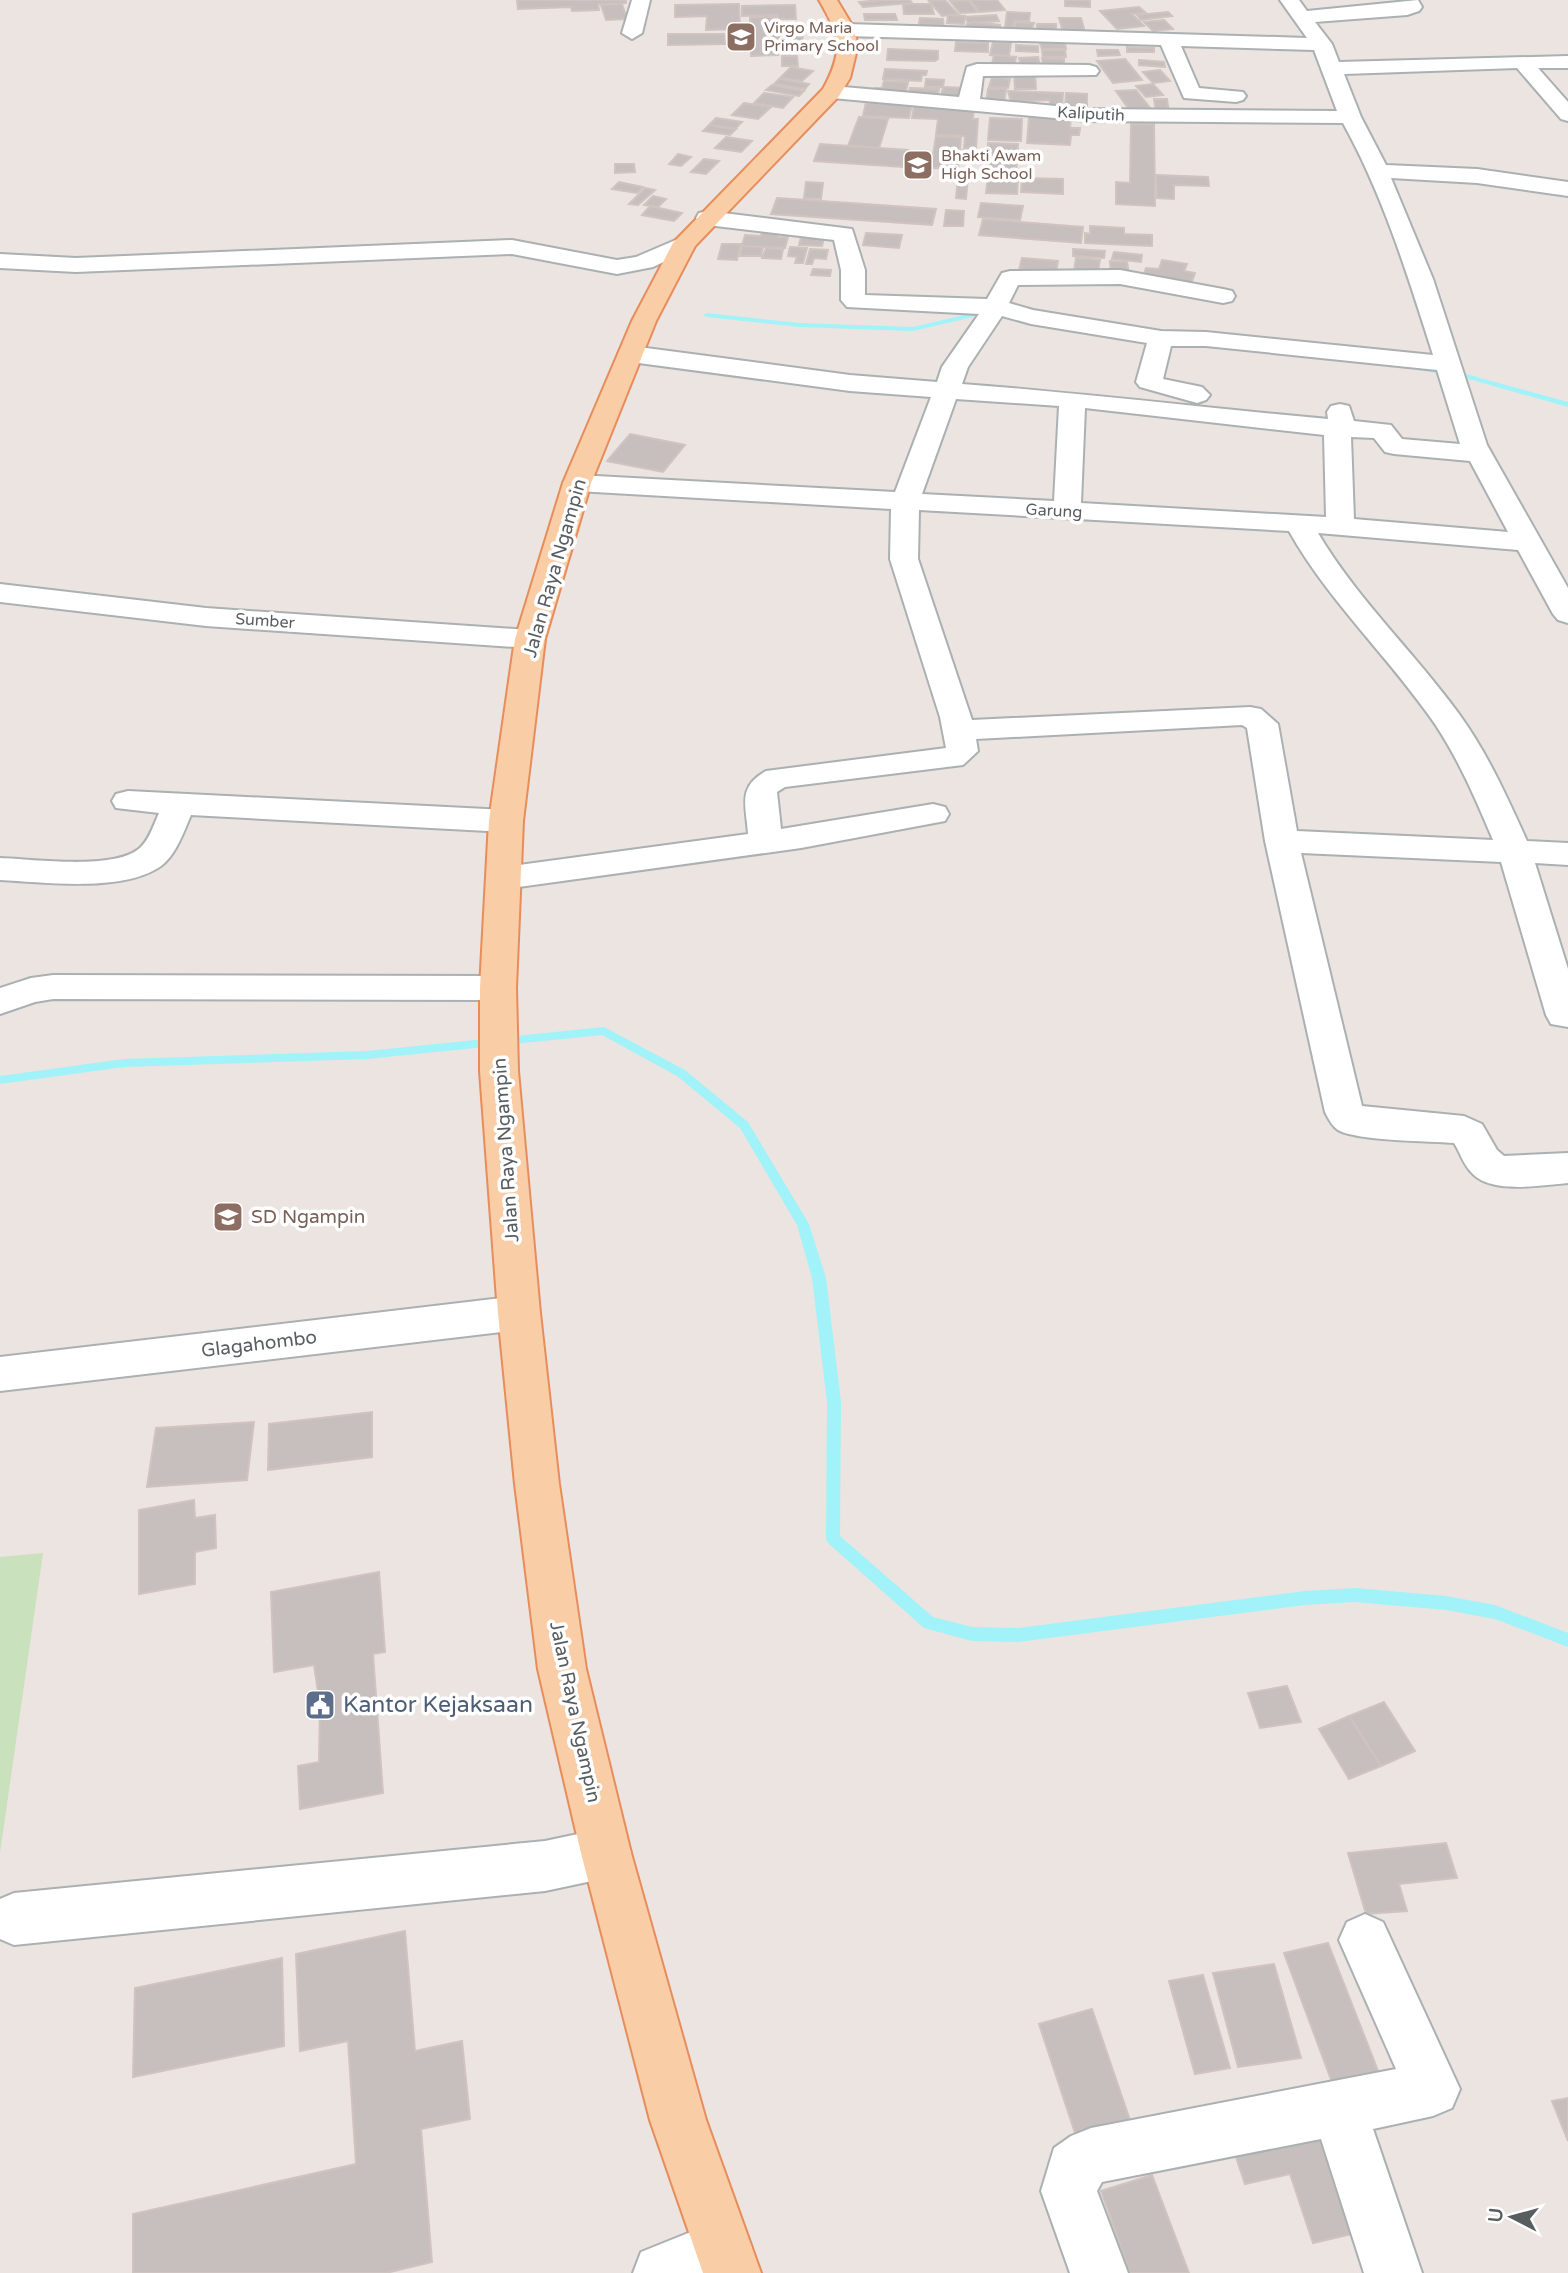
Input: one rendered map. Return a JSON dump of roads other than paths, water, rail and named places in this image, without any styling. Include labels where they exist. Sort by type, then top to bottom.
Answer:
[{"type":"main road","points":[[828,0],[847,30],[848,50],[845,70],[832,92]]},
{"type":"main road","name":"Jalan Raya Ngampin","points":[[727,2261],[678,2120],[606,1853],[562,1670],[537,1484],[519,1313],[499,1071],[498,1004],[503,878],[506,821],[530,639],[577,483],[668,271],[685,243],[832,92]]},
{"type":"street","points":[[632,33],[641,0]]},
{"type":"street","points":[[1295,8],[1407,9],[1412,7],[1409,0]]},
{"type":"street","points":[[1295,8],[1322,44],[1378,171],[1421,279],[1479,454],[1568,614]]},
{"type":"street","points":[[1103,21],[1119,40]]},
{"type":"street","points":[[847,30],[1322,44]]},
{"type":"street","points":[[1082,39],[1089,71],[1111,116]]},
{"type":"street","points":[[1168,41],[1200,116]]},
{"type":"street","points":[[1522,62],[1568,115]]},
{"type":"street","points":[[1332,68],[1568,62]]},
{"type":"street","points":[[968,106],[974,71],[977,70],[1089,71]]},
{"type":"street","name":"Kaliputih","points":[[832,92],[968,106],[1111,116],[1200,116],[1348,108]]},
{"type":"street","points":[[1191,94],[1348,108]]},
{"type":"street","points":[[1378,171],[1477,176],[1568,189]]},
{"type":"street","points":[[707,218],[844,234],[853,270],[853,300],[856,302],[1048,319],[1160,342],[1206,339],[1453,374]]},
{"type":"street","points":[[0,261],[76,265],[512,247],[531,248],[612,267],[628,267],[651,260],[685,243]]},
{"type":"street","points":[[1048,319],[1065,266]]},
{"type":"street","points":[[765,842],[761,791],[765,785],[777,778],[953,758],[962,751],[958,730],[904,559],[905,503],[932,435],[944,390],[955,367],[992,314],[1010,278],[1065,266],[1223,296]]},
{"type":"street","points":[[1160,342],[1149,382],[1154,386],[1193,392],[1199,397],[1196,415]]},
{"type":"street","points":[[631,354],[803,378],[1072,399],[1196,415],[1340,422],[1382,431],[1394,446],[1479,454]]},
{"type":"street","points":[[1067,511],[1072,399]]},
{"type":"street","points":[[1340,422],[1340,527]]},
{"type":"street","name":"Garung","points":[[577,483],[1298,523],[1530,542]]},
{"type":"street","points":[[1298,523],[1323,566],[1447,719],[1479,770],[1514,850],[1564,1015]]},
{"type":"street","name":"Sumber","points":[[0,593],[206,617],[530,639]]},
{"type":"street","points":[[958,730],[1250,716],[1262,724],[1282,841],[1344,1112],[1352,1119],[1363,1122],[1464,1130],[1473,1137],[1485,1164],[1499,1172],[1568,1168]]},
{"type":"street","points":[[128,802],[506,821]]},
{"type":"street","points":[[0,869],[117,871],[138,865],[152,856],[180,804]]},
{"type":"street","points":[[503,878],[765,842],[933,814]]},
{"type":"street","points":[[1282,841],[1568,854]]},
{"type":"street","points":[[0,1001],[31,990],[53,986],[498,1004]]},
{"type":"street","name":"Glagahombo","points":[[0,1374],[519,1313]]},
{"type":"street","points":[[14,1919],[545,1866],[606,1853]]},
{"type":"street","points":[[1100,2273],[1069,2191],[1074,2168],[1091,2156],[1433,2089],[1365,1940]]},
{"type":"street","points":[[1339,2108],[1394,2273]]},
{"type":"street","points":[[662,2273],[727,2261]]},
{"type":"waterway","points":[[707,315],[799,325],[913,329],[977,314],[1022,319]]},
{"type":"waterway","points":[[1408,366],[1466,376],[1568,405]]},
{"type":"waterway","points":[[0,1080],[124,1063],[367,1055],[604,1031],[681,1073],[744,1125],[803,1224],[819,1278],[834,1402],[833,1539],[929,1623],[972,1634],[1018,1635],[1305,1598],[1355,1595],[1446,1603],[1495,1612],[1568,1640]]},
{"type":"place","name":"Virgo Maria Primary School","points":[[741,37]]},
{"type":"place","name":"Bhakti Awam High School","points":[[918,165]]},
{"type":"place","name":"SD Ngampin","points":[[228,1217]]},
{"type":"place","name":"Kantor Kejaksaan","points":[[320,1705]]}]
